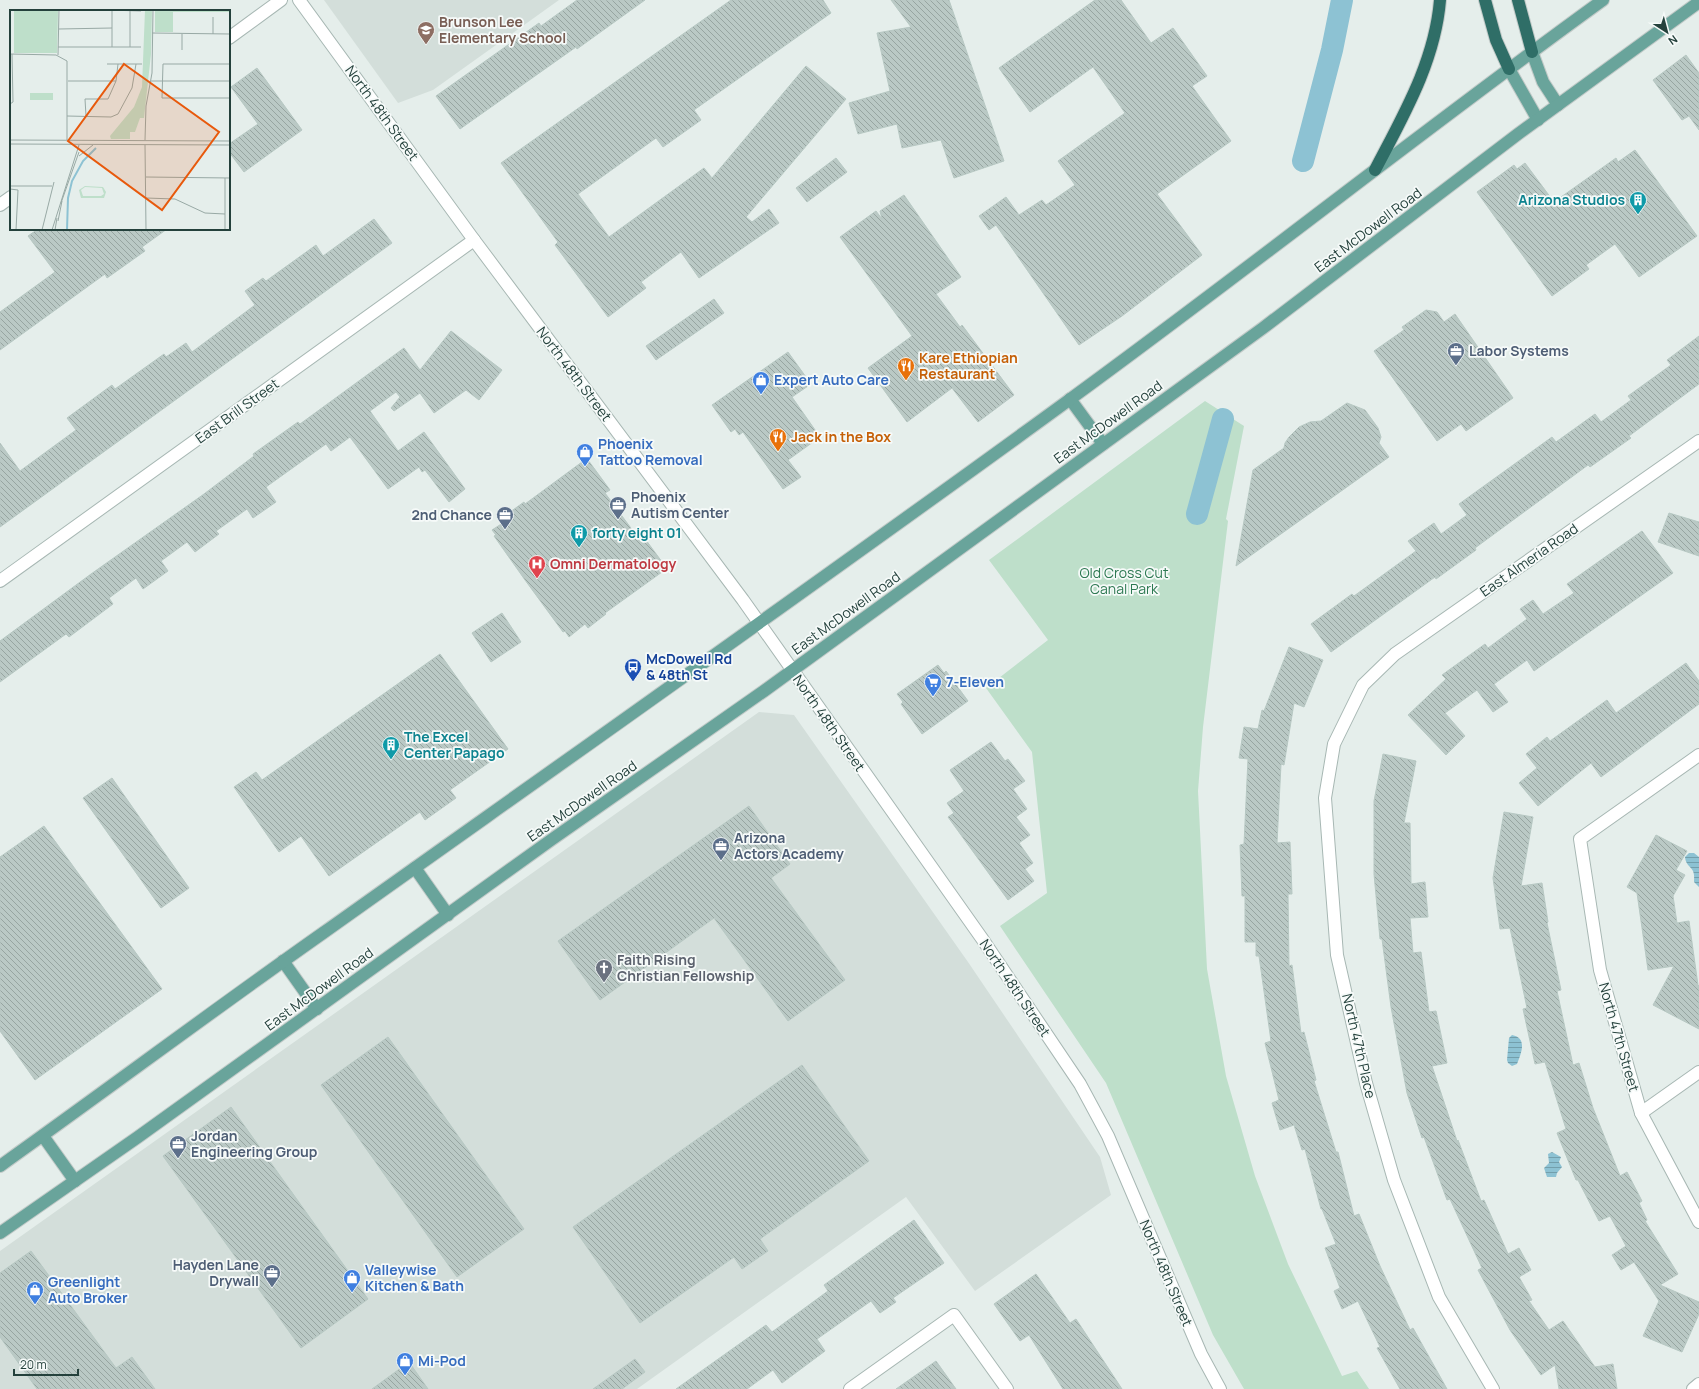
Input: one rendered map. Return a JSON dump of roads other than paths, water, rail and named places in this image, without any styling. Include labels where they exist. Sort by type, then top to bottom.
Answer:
[{"type":"highway","points":[[1375,170],[1410,101],[1425,65],[1437,23],[1440,0]]},
{"type":"highway","points":[[1485,0],[1496,40],[1509,69]]},
{"type":"highway","points":[[1518,0],[1532,52]]},
{"type":"main road","points":[[0,1166],[283,961],[759,623],[1070,399],[1509,69],[1604,0]]},
{"type":"main road","name":"East McDowell Road","points":[[0,1233],[792,670],[1263,328],[1558,105],[1699,2]]},
{"type":"main road","points":[[1532,52],[1544,82],[1558,105]]},
{"type":"main road","points":[[1509,69],[1518,88],[1538,120]]},
{"type":"main road","points":[[1070,399],[1103,444]]},
{"type":"main road","points":[[415,868],[448,915]]},
{"type":"main road","points":[[283,961],[317,1009]]},
{"type":"main road","points":[[42,1136],[75,1181]]},
{"type":"street","points":[[230,37],[281,0]]},
{"type":"street","name":"North 48th Street","points":[[299,0],[474,240],[759,623],[983,940],[1080,1084],[1108,1136],[1201,1354],[1220,1389]]},
{"type":"street","points":[[0,205],[10,198]]},
{"type":"street","name":"East Brill Street","points":[[0,581],[474,240]]},
{"type":"street","name":"East Almeria Road","points":[[1363,685],[1395,654],[1699,441]]},
{"type":"street","name":"North 47th Place","points":[[1363,685],[1334,744],[1325,798],[1338,955],[1366,1083],[1394,1180],[1439,1297],[1493,1389]]},
{"type":"street","name":"North 47th Street","points":[[1699,755],[1580,839],[1600,970],[1641,1113],[1699,1222]]},
{"type":"street","points":[[1641,1113],[1699,1072]]},
{"type":"street","points":[[850,1389],[954,1315],[1007,1389]]},
{"type":"street","points":[[1692,1389],[1699,1384]]},
{"type":"water","points":[[1689,853],[1694,853],[1699,857],[1699,887],[1694,882],[1694,873],[1686,861],[1685,857]]},
{"type":"water","points":[[1512,1035],[1520,1039],[1522,1047],[1517,1064],[1512,1066],[1507,1060],[1509,1038]]},
{"type":"water","points":[[1552,1152],[1561,1157],[1559,1162],[1562,1167],[1557,1173],[1556,1177],[1547,1177],[1544,1168],[1549,1163],[1548,1154]]},
{"type":"waterway","points":[[1303,161],[1332,50],[1342,0]]},
{"type":"waterway","points":[[1197,514],[1223,419]]},
{"type":"place","name":"Brunson Lee Elementary School","points":[[426,45]]},
{"type":"place","name":"Arizona Studios","points":[[1638,215]]},
{"type":"place","name":"Labor Systems","points":[[1456,366]]},
{"type":"place","name":"Kare Ethiopian Restaurant","points":[[906,381]]},
{"type":"place","name":"Expert Auto Care","points":[[761,395]]},
{"type":"place","name":"Jack in the Box","points":[[778,452]]},
{"type":"place","name":"Phoenix Tattoo Removal","points":[[585,467]]},
{"type":"place","name":"Phoenix Autism Center","points":[[618,520]]},
{"type":"place","name":"2nd Chance","points":[[505,530]]},
{"type":"place","name":"forty eight 01","points":[[579,548]]},
{"type":"place","name":"Omni Dermatology","points":[[537,579]]},
{"type":"place","name":"McDowell Rd & 48th St","points":[[633,682]]},
{"type":"place","name":"7-Eleven","points":[[933,697]]},
{"type":"place","name":"The Excel Center Papago","points":[[391,760]]},
{"type":"place","name":"Arizona Actors Academy","points":[[721,861]]},
{"type":"place","name":"Faith Rising Christian Fellowship","points":[[604,983]]},
{"type":"place","name":"Jordan Engineering Group","points":[[178,1159]]},
{"type":"place","name":"Hayden Lane Drywall","points":[[272,1288]]},
{"type":"place","name":"Valleywise Kitchen & Bath","points":[[352,1293]]},
{"type":"place","name":"Greenlight Auto Broker","points":[[35,1305]]},
{"type":"place","name":"Mi-Pod","points":[[405,1376]]},
{"type":"park label","name":"Old Cross Cut Canal Park","points":[[1124,582]]}]
